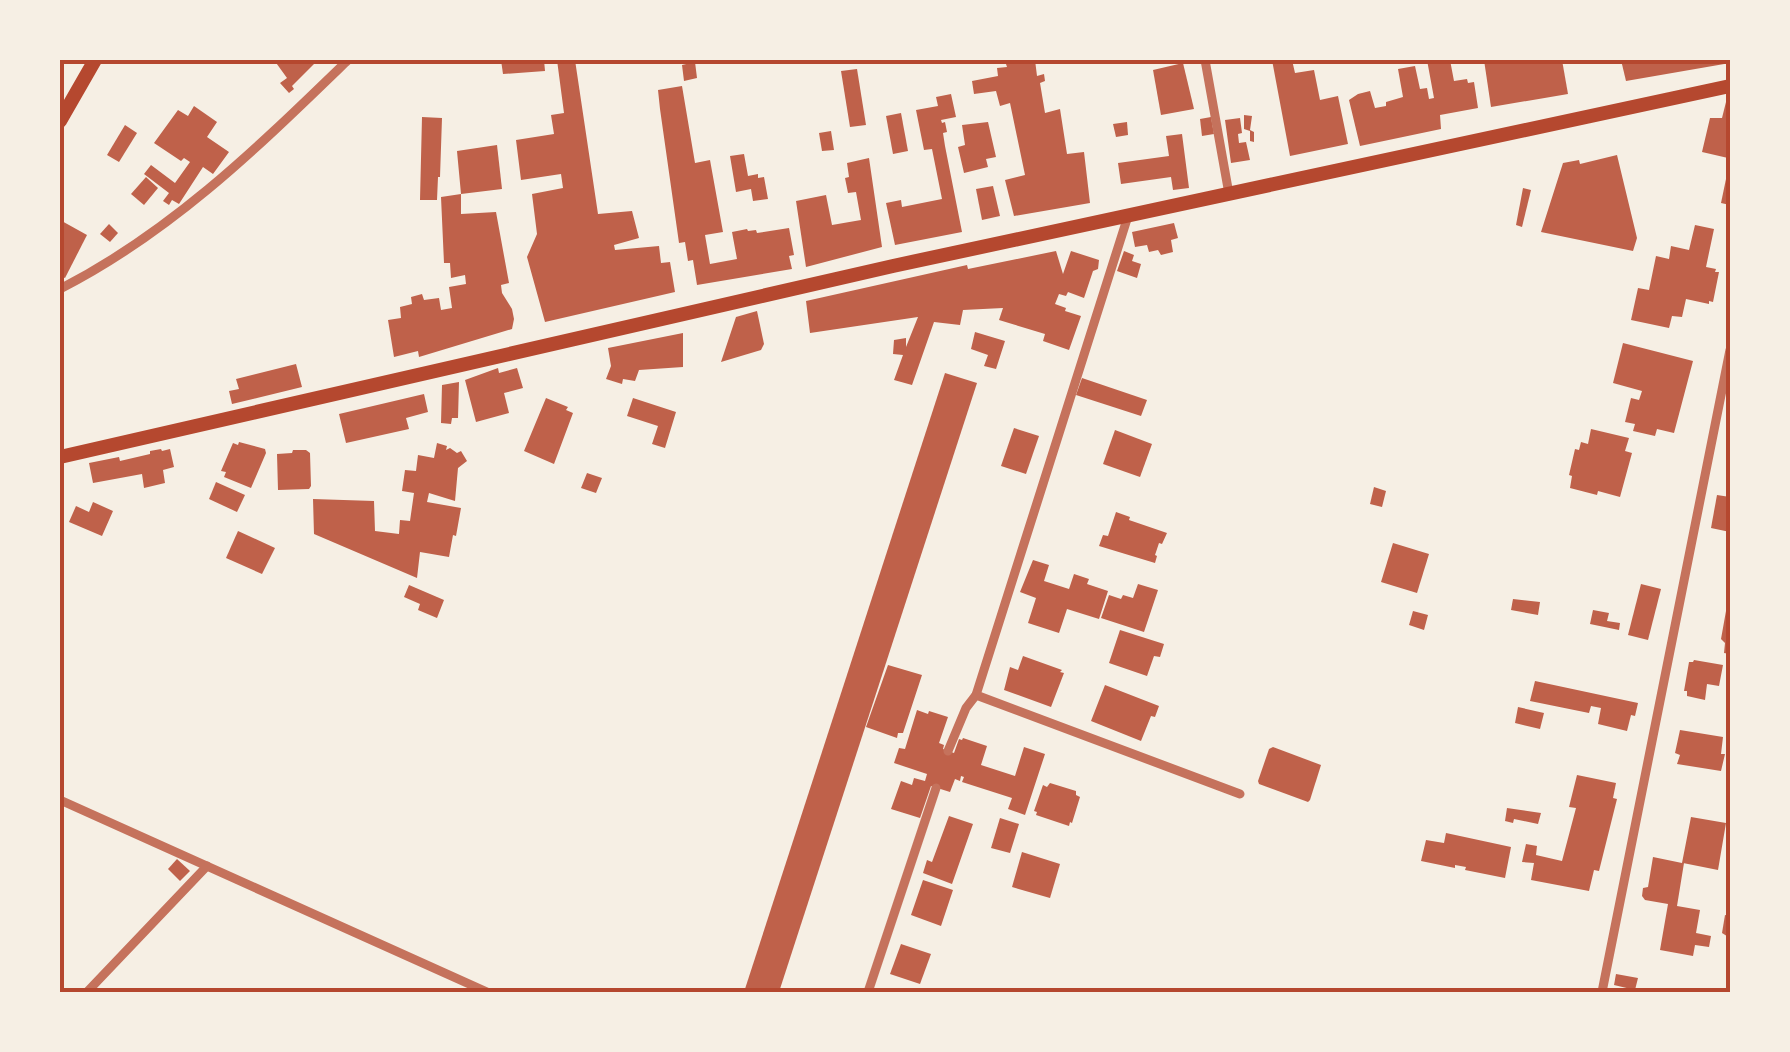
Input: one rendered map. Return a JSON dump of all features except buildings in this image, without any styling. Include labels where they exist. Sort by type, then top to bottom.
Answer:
[{"type":"main road","points":[[60,121],[95,60]]},
{"type":"main road","points":[[60,457],[875,270],[1730,86]]},
{"type":"street","points":[[60,288],[141,240],[209,191],[348,60]]},
{"type":"street","points":[[1205,60],[1230,194]]},
{"type":"street","points":[[948,751],[966,708],[976,695],[1128,216]]},
{"type":"street","points":[[1602,992],[1730,350]]},
{"type":"street","points":[[976,695],[1240,794]]},
{"type":"street","points":[[868,992],[936,788]]},
{"type":"street","points":[[60,800],[487,992]]},
{"type":"street","points":[[87,992],[206,866]]}]
